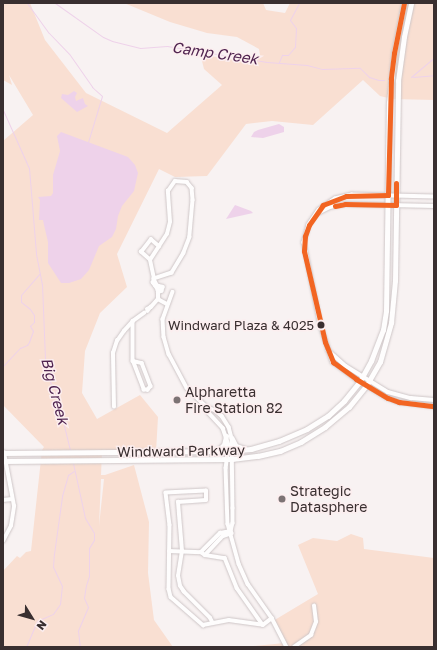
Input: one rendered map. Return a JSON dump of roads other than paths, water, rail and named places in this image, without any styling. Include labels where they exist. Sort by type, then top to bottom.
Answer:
[{"type":"main road","name":"Windward Parkway","points":[[3,453],[246,450],[280,442],[317,424],[344,401],[360,382],[378,345],[386,311],[391,79],[394,53],[404,3]]},
{"type":"main road","name":"Windward Parkway","points":[[4,461],[230,459],[265,455],[301,442],[319,432],[340,416],[370,380],[383,354],[391,323],[395,281],[398,81],[404,37],[412,3]]},
{"type":"main road","points":[[217,451],[224,445],[226,436]]},
{"type":"main road","points":[[232,438],[236,446],[246,450]]},
{"type":"street","points":[[150,260],[167,234],[170,222],[168,197],[169,188],[175,181],[187,182],[192,188],[193,200],[189,241],[184,253],[172,273],[154,279]]},
{"type":"street","points":[[434,197],[352,195],[338,198],[323,205],[315,215],[305,236],[304,251],[326,348],[332,362],[366,386],[388,398],[399,402],[434,406]]},
{"type":"street","points":[[315,215],[337,205],[434,206]]},
{"type":"street","points":[[114,407],[114,353],[117,341],[133,321],[148,310],[158,299],[158,292],[150,260],[141,252],[151,239],[159,246]]},
{"type":"street","points":[[156,285],[162,285],[164,288],[158,292]]},
{"type":"street","points":[[173,292],[167,304],[163,327],[167,350],[183,383],[208,408],[215,410],[226,420],[232,438],[227,506],[228,524],[238,560],[248,584],[272,618],[287,647]]},
{"type":"street","points":[[158,299],[167,304]]},
{"type":"street","points":[[133,321],[133,361],[144,390],[148,390],[150,386],[142,364],[133,361]]},
{"type":"street","points":[[326,348],[338,360],[388,392],[434,400]]},
{"type":"street","points":[[208,408],[209,413],[223,428],[230,451]]},
{"type":"street","points":[[3,453],[14,506],[12,522],[3,541]]},
{"type":"street","points":[[230,459],[233,505],[233,523],[231,532]]},
{"type":"street","points":[[212,622],[210,618],[184,592],[180,586],[178,576],[182,552],[178,502],[206,500],[206,491],[166,492],[170,525],[169,589],[171,597],[203,626],[212,622],[229,620],[264,625],[272,618]]},
{"type":"street","points":[[3,500],[12,499]]},
{"type":"street","points":[[227,506],[233,505]]},
{"type":"street","points":[[201,552],[220,533],[231,532]]},
{"type":"street","points":[[205,555],[223,536],[231,532]]},
{"type":"street","points":[[220,533],[223,536]]},
{"type":"street","points":[[169,550],[201,552],[205,555],[225,558],[238,588],[264,625]]},
{"type":"street","points":[[294,647],[311,635],[316,622],[314,606]]},
{"type":"waterway","points":[[27,3],[49,33],[70,55],[92,87],[102,96],[88,142]]},
{"type":"waterway","name":"Camp Creek","points":[[55,3],[103,37],[112,41],[140,48],[167,46],[267,62],[307,65],[322,69],[360,68],[369,77],[384,80]]},
{"type":"waterway","points":[[279,62],[282,55],[288,55],[295,47],[296,28],[290,20],[299,3]]},
{"type":"waterway","points":[[411,77],[434,58]]},
{"type":"waterway","name":"Camp Creek","points":[[413,77],[434,75]]},
{"type":"waterway","name":"Big Creek","points":[[3,110],[29,168],[36,254],[42,284],[45,360],[50,382],[55,389],[70,450]]},
{"type":"waterway","points":[[3,366],[20,348],[27,345],[29,342],[33,331],[30,326],[34,322],[34,315],[30,309],[21,302],[21,295],[39,274]]},
{"type":"waterway","name":"Big Creek","points":[[73,463],[85,518],[94,533],[94,540],[89,548],[89,576],[84,598],[88,607],[78,631],[80,647]]},
{"type":"waterway","points":[[26,647],[37,621],[53,614],[60,604],[62,586],[53,567],[54,554],[62,496],[68,475],[74,471]]},
{"type":"place","name":"Windward Plaza & 4025","points":[[321,325]]},
{"type":"place","name":"Alpharetta Fire Station 82","points":[[177,400]]},
{"type":"place","name":"Strategic Datasphere","points":[[282,499]]}]
